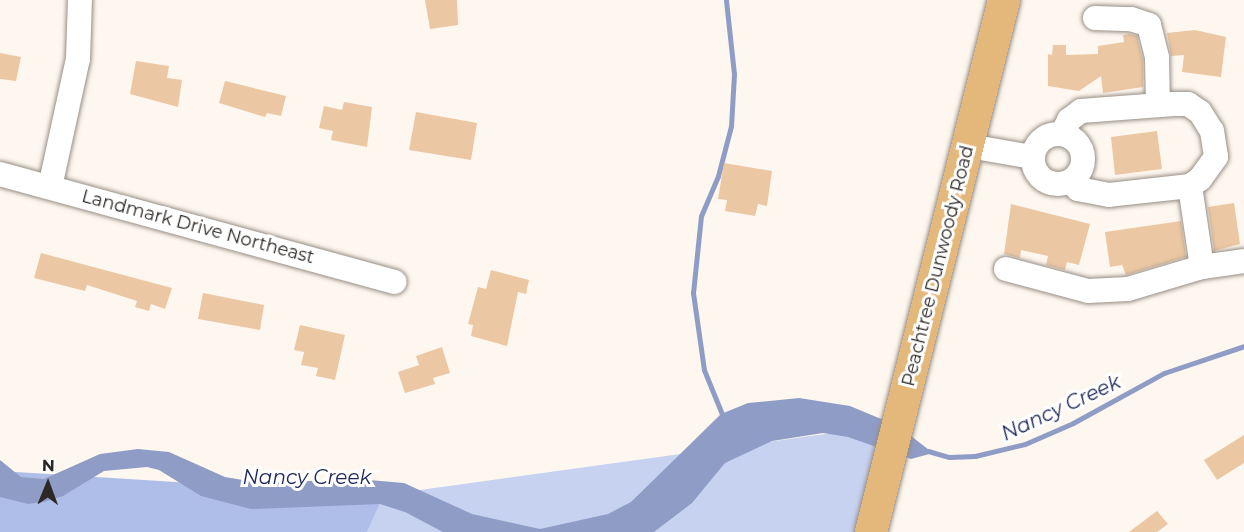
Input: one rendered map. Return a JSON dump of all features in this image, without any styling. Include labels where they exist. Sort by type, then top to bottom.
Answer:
[{"type":"main road","name":"Peachtree Dunwoody Road","points":[[871,532],[1004,0]]},
{"type":"street","points":[[50,186],[78,59],[81,0]]},
{"type":"street","points":[[1095,18],[1131,19],[1149,25],[1157,58],[1158,105]]},
{"type":"street","points":[[1062,134],[1069,120],[1081,111],[1188,104],[1200,112],[1212,131],[1216,157],[1200,179],[1190,186],[1109,195],[1078,189],[1071,181]]},
{"type":"street","points":[[1062,134],[1075,140],[1083,156],[1082,169],[1071,181],[1060,185],[1040,178],[1032,157],[1042,139],[1062,134]]},
{"type":"street","points":[[969,146],[1032,157]]},
{"type":"street","name":"Landmark Drive Northeast","points":[[0,174],[395,282]]},
{"type":"street","points":[[1190,186],[1202,267]]},
{"type":"street","points":[[1006,268],[1088,291],[1128,289],[1202,267],[1244,261]]},
{"type":"shaded area","points":[[799,398],[850,406],[898,426],[933,453],[911,459],[848,437],[823,433],[772,441],[725,463],[692,503],[654,532],[443,532],[405,512],[380,504],[251,509],[201,496],[159,470],[147,467],[104,471],[63,496],[44,502],[28,504],[0,497],[0,460],[21,477],[44,479],[100,454],[138,449],[169,452],[225,477],[260,483],[357,479],[404,483],[472,514],[540,529],[608,514],[631,502],[721,414],[748,403]]},
{"type":"shaded area","points":[[897,424],[871,532],[367,532],[384,495]]},
{"type":"shaded area","points":[[0,471],[384,495],[367,532],[0,532]]},
{"type":"building","points":[[425,0],[457,0],[458,25],[430,29]]},
{"type":"building","points":[[1195,30],[1226,37],[1221,77],[1182,72],[1184,55],[1171,56],[1167,33]]},
{"type":"building","points":[[1123,35],[1137,36],[1143,60],[1143,87],[1103,93],[1101,76],[1079,91],[1048,86],[1048,54],[1052,55],[1053,45],[1066,45],[1066,55],[1098,54],[1098,46],[1124,42]]},
{"type":"building","points":[[0,53],[21,57],[16,81],[0,79]]},
{"type":"building","points":[[136,61],[169,66],[167,78],[182,80],[178,107],[130,94]]},
{"type":"building","points":[[225,81],[286,96],[281,116],[267,113],[265,117],[219,103]]},
{"type":"building","points":[[344,102],[372,107],[367,147],[331,140],[333,131],[319,128],[324,106],[342,110]]},
{"type":"building","points":[[416,112],[477,123],[471,160],[409,150]]},
{"type":"building","points":[[1157,131],[1162,169],[1115,175],[1111,137]]},
{"type":"building","points":[[724,163],[772,171],[767,206],[758,204],[755,216],[725,211],[727,200],[718,199]]},
{"type":"building","points":[[1234,203],[1240,244],[1214,251],[1208,207]]},
{"type":"building","points":[[1011,204],[1090,224],[1079,265],[1067,262],[1065,270],[1046,265],[1048,256],[1021,250],[1020,258],[1004,254]]},
{"type":"building","points":[[1181,221],[1186,257],[1126,275],[1122,265],[1110,267],[1105,232]]},
{"type":"building","points":[[41,253],[172,288],[165,309],[151,304],[149,311],[135,307],[137,301],[87,285],[85,291],[34,278]]},
{"type":"building","points":[[491,270],[529,280],[526,294],[518,292],[507,346],[471,336],[473,325],[468,324],[478,287],[486,289]]},
{"type":"building","points":[[203,293],[264,305],[260,330],[198,319]]},
{"type":"building","points":[[300,325],[345,335],[335,380],[316,376],[318,368],[301,365],[304,352],[294,350]]},
{"type":"building","points":[[442,347],[450,373],[433,378],[435,384],[405,393],[398,372],[419,365],[416,356]]},
{"type":"building","points":[[1244,435],[1244,463],[1217,480],[1204,460]]},
{"type":"building","points":[[1157,511],[1168,524],[1157,532],[1129,532]]},
{"type":"waterway","points":[[724,419],[704,370],[693,293],[701,216],[718,176],[731,126],[734,74],[726,0]]},
{"type":"waterway","name":"Nancy Creek","points":[[928,451],[949,457],[975,456],[1025,444],[1073,423],[1164,373],[1244,346]]}]
